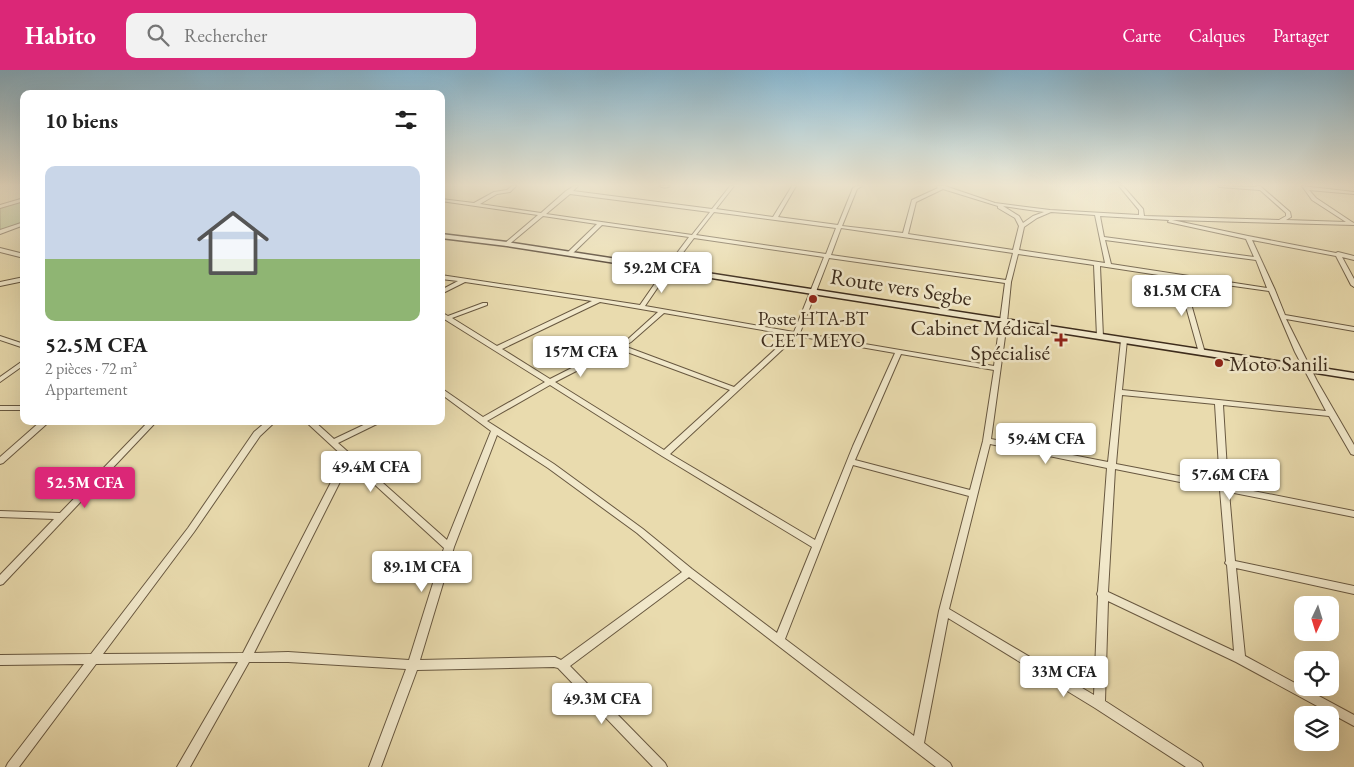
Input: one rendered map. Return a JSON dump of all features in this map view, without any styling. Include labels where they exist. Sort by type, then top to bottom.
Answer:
[{"type":"main road","name":"Route vers Segbe","points":[[445,236],[507,244],[1354,376]]},
{"type":"street","points":[[507,244],[537,219]]},
{"type":"street","points":[[567,219],[1008,282]]},
{"type":"street","points":[[641,308],[706,219]]},
{"type":"street","points":[[779,219],[906,235],[1272,290]]},
{"type":"street","points":[[665,454],[796,334],[843,219]]},
{"type":"street","points":[[906,235],[910,219]]},
{"type":"street","points":[[1016,219],[1022,226]]},
{"type":"street","points":[[918,744],[944,611],[987,441],[1008,282],[1022,226],[1033,219]]},
{"type":"street","points":[[1098,219],[1108,265]]},
{"type":"street","points":[[1159,219],[1354,258]]},
{"type":"street","points":[[1173,219],[1352,224]]},
{"type":"street","points":[[1281,222],[1286,219]]},
{"type":"street","points":[[568,254],[601,223]]},
{"type":"street","points":[[0,232],[20,224]]},
{"type":"street","points":[[1102,238],[1258,259]]},
{"type":"street","points":[[1248,238],[1306,368],[1354,452]]},
{"type":"street","points":[[0,252],[20,250]]},
{"type":"street","points":[[9,252],[20,255]]},
{"type":"street","points":[[1338,254],[1354,285]]},
{"type":"street","points":[[1097,263],[1100,336]]},
{"type":"street","points":[[1181,277],[1202,352]]},
{"type":"street","points":[[445,278],[599,300],[998,369]]},
{"type":"street","points":[[0,284],[20,281]]},
{"type":"street","points":[[445,290],[465,281]]},
{"type":"street","points":[[497,349],[599,300]]},
{"type":"street","points":[[445,316],[484,304]]},
{"type":"street","points":[[483,420],[629,340],[662,312]]},
{"type":"street","points":[[445,316],[665,454],[816,545]]},
{"type":"street","points":[[1283,317],[1354,329]]},
{"type":"street","points":[[0,338],[20,345]]},
{"type":"street","points":[[1099,704],[1102,594],[1111,466],[1124,340]]},
{"type":"street","points":[[618,346],[736,390]]},
{"type":"street","points":[[780,639],[857,446],[899,352]]},
{"type":"street","points":[[0,380],[20,365]]},
{"type":"street","points":[[1118,392],[1331,414]]},
{"type":"street","points":[[445,394],[495,430],[551,466],[620,516],[689,572],[780,639],[946,767]]},
{"type":"street","points":[[1219,403],[1230,563],[1240,659]]},
{"type":"street","points":[[0,408],[20,408]]},
{"type":"street","points":[[0,461],[41,425]]},
{"type":"street","points":[[0,580],[149,425]]},
{"type":"street","points":[[12,767],[191,530],[257,434],[267,425]]},
{"type":"street","points":[[315,425],[449,547]]},
{"type":"street","points":[[334,442],[370,425]]},
{"type":"street","points":[[375,767],[413,665],[449,547],[495,430]]},
{"type":"street","points":[[987,441],[1354,514]]},
{"type":"street","points":[[183,767],[245,659],[348,457]]},
{"type":"street","points":[[852,462],[974,494]]},
{"type":"street","points":[[0,514],[62,516]]},
{"type":"street","points":[[1230,563],[1354,590]]},
{"type":"street","points":[[562,665],[689,572]]},
{"type":"street","points":[[1102,594],[1240,659],[1354,721]]},
{"type":"street","points":[[944,611],[1099,704],[1197,767]]},
{"type":"street","points":[[0,660],[245,659],[288,657],[413,665],[555,662],[562,665],[661,767]]},
{"type":"green space","points":[[0,219],[20,219],[20,224],[0,231]]},
{"type":"place","name":"Poste HTA-BT CEET MEYO","points":[[813,299]]},
{"type":"place","name":"Cabinet Médical Spécialisé","points":[[1061,340]]},
{"type":"place","name":"Moto Sanili","points":[[1219,363]]}]
